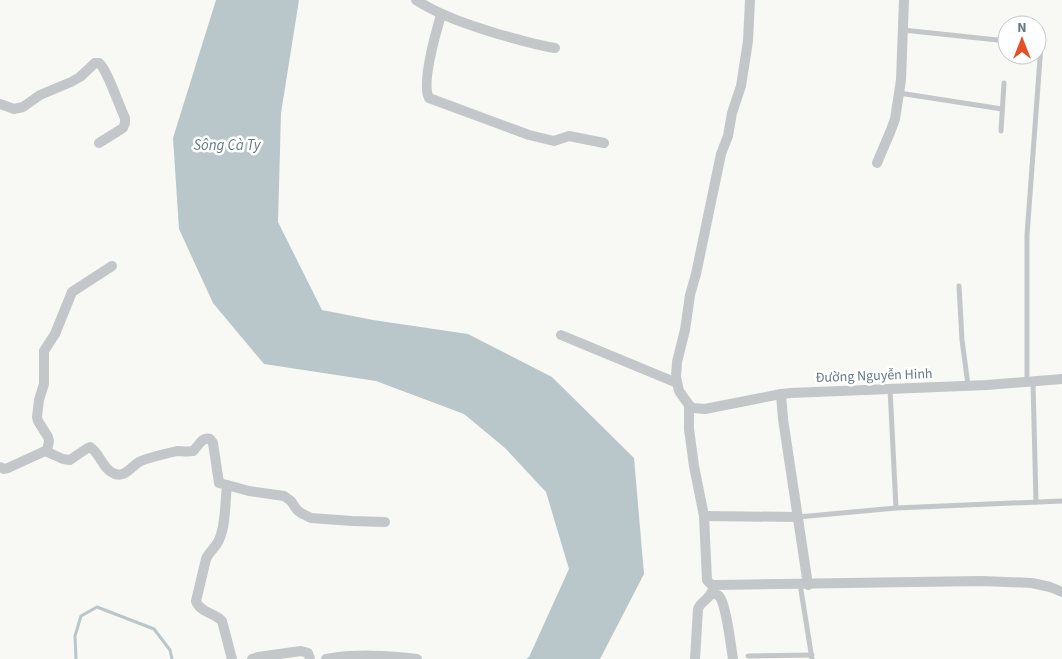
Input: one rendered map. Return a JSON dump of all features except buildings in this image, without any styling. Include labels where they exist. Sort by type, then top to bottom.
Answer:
[{"type":"street","points":[[416,0],[441,15],[489,31],[555,48]]},
{"type":"street","points":[[733,659],[721,600],[707,580],[704,516],[689,430],[689,405],[679,391],[676,378],[677,362],[685,330],[691,289],[696,274],[721,154],[728,136],[732,113],[741,86],[748,41],[750,0]]},
{"type":"street","points":[[876,163],[895,119],[901,80],[904,0]]},
{"type":"street","points":[[441,15],[429,67],[427,92],[429,98],[529,135],[554,141],[569,136],[604,143]]},
{"type":"street","points":[[0,104],[14,109],[23,106],[40,95],[80,77],[95,63],[99,62],[103,66],[125,118],[123,128],[99,142]]},
{"type":"street","points":[[47,451],[49,440],[37,416],[44,384],[44,351],[55,334],[72,292],[112,266]]},
{"type":"street","points":[[561,335],[677,383]]},
{"type":"street","name":"Đường Nguyễn Hinh","points":[[689,405],[693,408],[706,409],[781,394],[1062,379]]},
{"type":"street","points":[[781,394],[804,585]]},
{"type":"street","points":[[0,467],[8,468],[47,451],[63,459],[73,459],[90,447],[106,468],[119,475],[141,461],[177,451],[193,451],[203,439],[208,438],[213,443],[220,483],[249,491],[284,496],[291,501],[301,514],[311,518],[385,522]]},
{"type":"street","points":[[227,485],[223,530],[218,543],[206,559],[196,601],[198,607],[219,617],[222,621],[232,659]]},
{"type":"street","points":[[704,516],[797,517]]},
{"type":"street","points":[[695,659],[699,605],[713,589],[982,581],[1032,583],[1062,592]]},
{"type":"street","points":[[252,659],[302,650],[308,653],[310,659]]},
{"type":"street","points":[[326,659],[342,656],[417,659]]},
{"type":"lane","points":[[903,30],[997,40]]},
{"type":"lane","points":[[1036,502],[1026,235],[1039,65]]},
{"type":"lane","points":[[1001,131],[1004,82]]},
{"type":"lane","points":[[899,93],[1002,109]]},
{"type":"lane","points":[[959,286],[962,340],[968,385]]},
{"type":"lane","points":[[890,389],[896,508]]},
{"type":"lane","points":[[797,517],[896,508],[1062,501]]},
{"type":"lane","points":[[748,656],[812,657],[804,585]]},
{"type":"water","name":"Sông Cà Ty","points":[[216,0],[299,0],[281,113],[278,222],[322,310],[373,320],[468,334],[552,377],[634,458],[644,574],[600,659],[526,659],[529,657],[569,569],[546,492],[505,448],[464,414],[376,381],[264,364],[213,303],[179,229],[173,138]]},
{"type":"waterway","points":[[76,659],[75,636],[81,616],[97,607],[154,629],[170,650],[172,659]]}]
